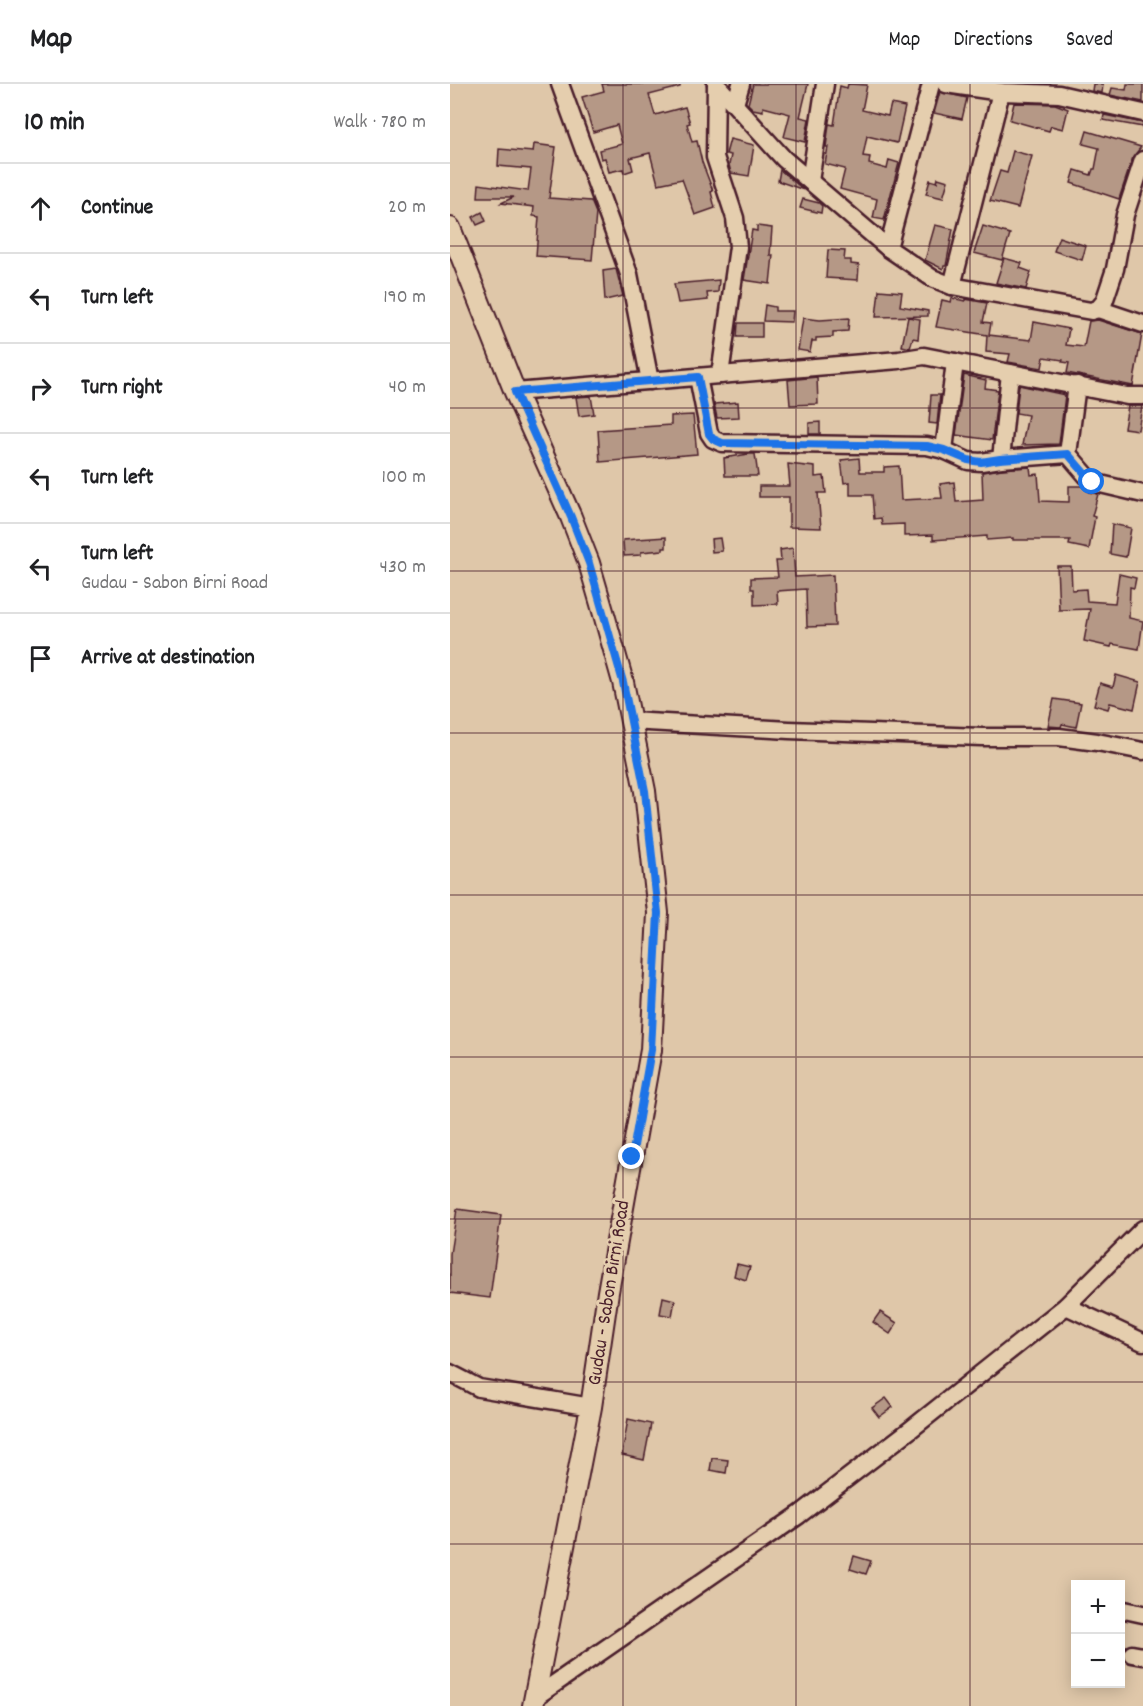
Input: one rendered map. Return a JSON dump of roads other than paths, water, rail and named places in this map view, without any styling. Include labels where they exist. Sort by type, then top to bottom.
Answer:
[{"type":"main road","name":"Gudau - Sabon Birni Road","points":[[450,228],[515,392],[589,563],[623,682],[645,791],[658,913],[651,1050],[608,1292],[591,1407],[534,1702]]},
{"type":"street","points":[[560,84],[629,274],[650,381]]},
{"type":"street","points":[[716,84],[784,159],[888,248],[932,279],[952,286],[1091,310],[1098,309],[1143,324]]},
{"type":"street","points":[[716,84],[715,156],[735,218],[738,247],[720,375]]},
{"type":"street","points":[[735,104],[741,84]]},
{"type":"street","points":[[810,181],[825,84]]},
{"type":"street","points":[[888,248],[931,84]]},
{"type":"street","points":[[946,84],[984,87],[1001,92],[1059,89],[1143,113]]},
{"type":"street","points":[[952,286],[1001,92]]},
{"type":"street","points":[[1098,309],[1104,302],[1115,269],[1125,215],[1143,160]]},
{"type":"street","points":[[515,392],[924,356],[1127,396],[1143,396]]},
{"type":"street","points":[[944,450],[955,362]]},
{"type":"street","points":[[1000,459],[1010,373]]},
{"type":"street","points":[[698,377],[709,434],[713,439],[722,443],[927,446],[981,462],[1068,454]]},
{"type":"street","points":[[1077,385],[1068,454],[1092,482],[1143,494]]},
{"type":"street","points":[[630,721],[789,730],[982,737],[1059,737],[1143,751]]},
{"type":"street","points":[[534,1702],[799,1515],[901,1437],[1066,1306],[1143,1228]]},
{"type":"street","points":[[1066,1306],[1143,1342]]},
{"type":"street","points":[[450,1373],[479,1388],[591,1407]]},
{"type":"street","points":[[1125,1610],[1143,1614]]}]
